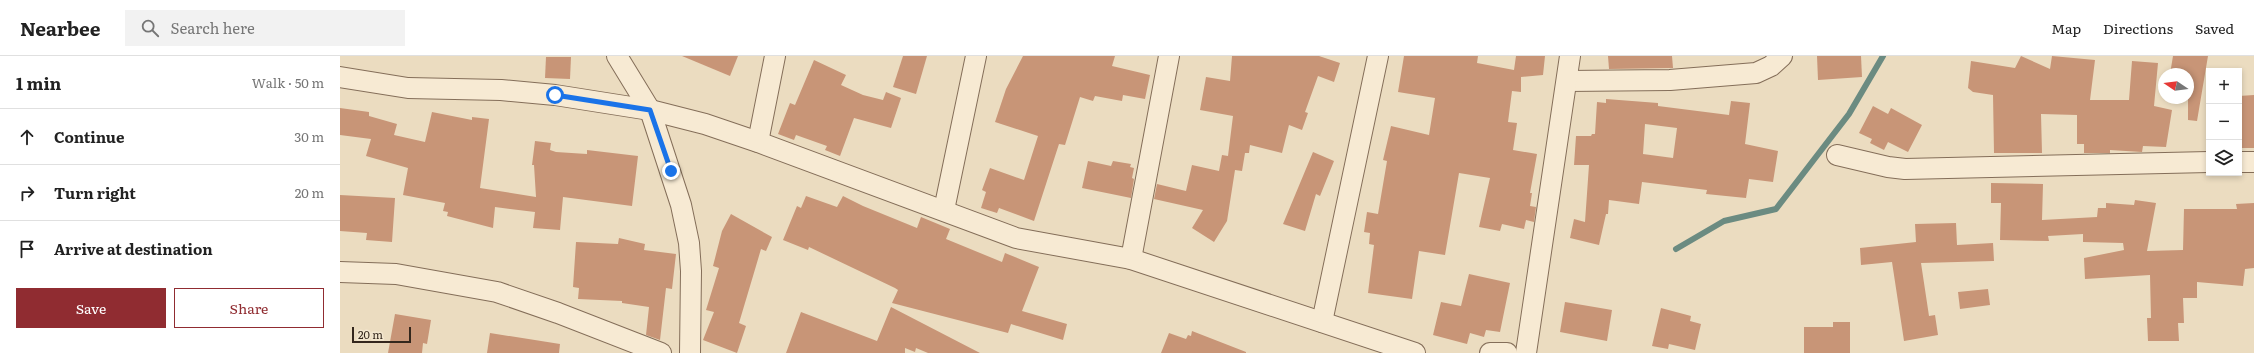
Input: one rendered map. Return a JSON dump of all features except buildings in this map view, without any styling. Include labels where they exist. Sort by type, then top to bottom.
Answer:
[{"type":"street","points":[[617,56],[650,110],[682,205],[689,243],[691,272],[690,353]]},
{"type":"street","points":[[758,142],[775,56]]},
{"type":"street","points":[[944,210],[976,56]]},
{"type":"street","points":[[1131,259],[1169,56]]},
{"type":"street","points":[[1322,322],[1378,56]]},
{"type":"street","points":[[1526,353],[1570,56]]},
{"type":"street","points":[[1566,81],[1670,80],[1756,73],[1771,66],[1782,56]]},
{"type":"street","points":[[340,77],[408,88],[501,90],[555,95],[650,110],[705,124],[944,210],[1016,238],[1131,259],[1415,353]]},
{"type":"street","points":[[1837,155],[1888,168],[1905,169],[2206,162]]},
{"type":"street","points":[[2242,162],[2254,162]]},
{"type":"street","points":[[340,272],[396,274],[497,292],[558,313],[661,353]]},
{"type":"street","points":[[1490,353],[1507,353]]},
{"type":"waterway","points":[[1676,249],[1724,221],[1776,209],[1849,114],[1883,56]]},
{"type":"route","points":[[555,95],[650,110],[671,171]]}]
